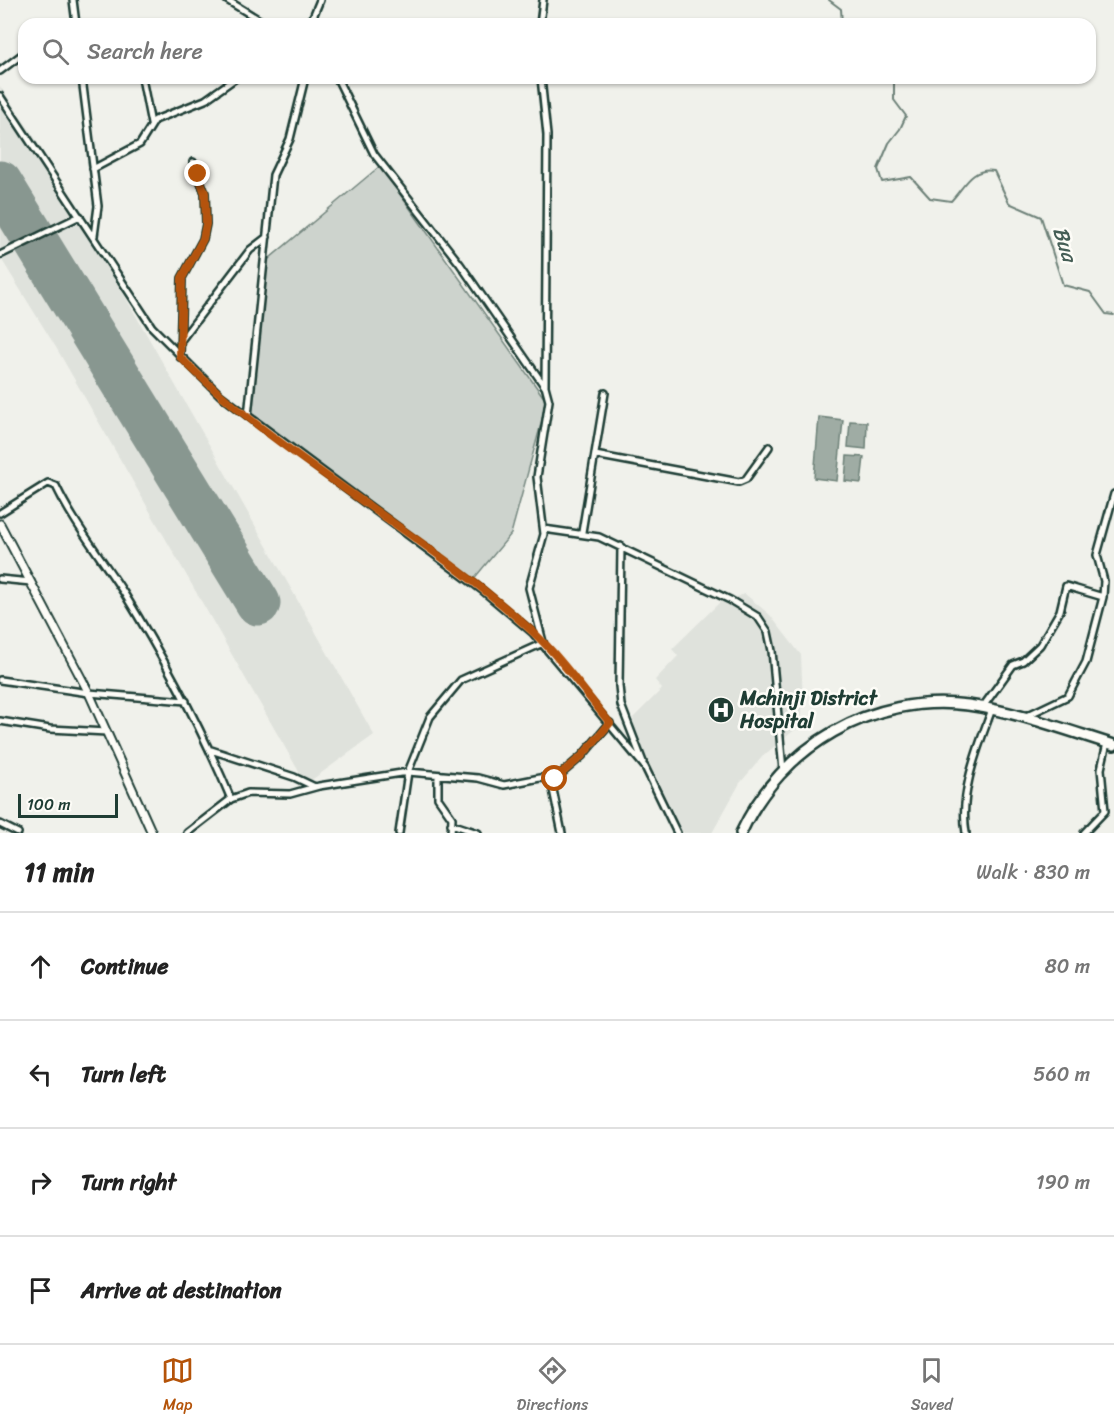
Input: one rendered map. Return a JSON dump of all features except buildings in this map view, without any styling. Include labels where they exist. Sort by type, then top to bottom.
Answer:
[{"type":"highway","points":[[741,833],[752,809],[783,770],[808,747],[867,715],[928,704],[987,709],[1023,717],[1111,744]]},
{"type":"street","points":[[73,0],[74,18]]},
{"type":"street","points":[[227,0],[256,18]]},
{"type":"street","points":[[312,18],[320,0]]},
{"type":"street","points":[[541,18],[543,0]]},
{"type":"street","points":[[0,71],[18,58]]},
{"type":"street","points":[[83,84],[98,212],[94,236]]},
{"type":"street","points":[[143,84],[151,124]]},
{"type":"street","points":[[93,169],[140,144],[151,124],[206,100],[228,84]]},
{"type":"street","points":[[248,416],[273,175],[290,139],[304,84]]},
{"type":"street","points":[[340,84],[374,154],[460,264],[546,388]]},
{"type":"street","points":[[542,84],[547,135],[544,219],[548,249],[546,388],[549,401],[537,477],[544,529],[529,588],[543,643]]},
{"type":"street","points":[[0,96],[152,327],[180,357],[248,416],[482,590],[543,643],[645,767]]},
{"type":"street","points":[[180,357],[182,278],[203,239],[206,224],[205,193],[193,162]]},
{"type":"street","points":[[0,255],[80,216]]},
{"type":"street","points":[[182,339],[250,250],[267,237]]},
{"type":"street","points":[[582,532],[605,393]]},
{"type":"street","points":[[595,455],[739,482],[746,479],[769,447]]},
{"type":"street","points":[[0,513],[48,483],[56,486],[71,517],[108,567],[152,638],[211,750],[231,799]]},
{"type":"street","points":[[1023,717],[1057,703],[1068,696],[1076,684],[1093,641],[1104,597],[1104,581],[1097,555],[1114,494]]},
{"type":"street","points":[[0,524],[89,693],[152,833]]},
{"type":"street","points":[[544,529],[582,532],[621,546],[730,600],[758,617],[768,632],[772,651],[783,770]]},
{"type":"street","points":[[621,546],[619,686],[621,705],[645,767],[677,833]]},
{"type":"street","points":[[0,579],[31,582]]},
{"type":"street","points":[[966,833],[965,804],[987,709],[1013,665],[1023,661],[1040,645],[1060,611],[1066,586],[1104,597]]},
{"type":"street","points":[[399,833],[408,772],[430,717],[461,680],[543,643]]},
{"type":"street","points":[[0,680],[89,693],[186,701]]},
{"type":"street","points":[[0,721],[50,729],[107,732]]},
{"type":"street","points":[[187,833],[231,799],[248,793],[290,794],[315,787],[408,772],[478,778],[504,785],[540,778],[551,780],[582,756],[610,723]]},
{"type":"street","points":[[1084,833],[1105,811],[1101,770],[1111,744]]},
{"type":"street","points":[[211,750],[294,777],[315,787]]},
{"type":"street","points":[[438,775],[438,798],[442,807],[452,816],[451,833]]},
{"type":"street","points":[[551,780],[562,833]]},
{"type":"street","points":[[0,824],[18,833]]},
{"type":"street","points":[[451,824],[478,833]]},
{"type":"shaded area","points":[[0,86],[35,138],[374,735],[306,784],[57,349],[0,257]]},
{"type":"shaded area","points":[[380,166],[547,402],[511,534],[472,581],[249,417],[264,263]]},
{"type":"shaded area","points":[[819,417],[843,420],[837,481],[814,478]]},
{"type":"shaded area","points":[[850,421],[867,422],[866,449],[848,447]]},
{"type":"shaded area","points":[[847,456],[864,457],[861,483],[845,481]]},
{"type":"shaded area","name":"Mchinji District Hospital","points":[[745,594],[770,615],[801,655],[803,703],[798,727],[763,756],[740,783],[712,833],[683,833],[637,738],[633,718],[662,689],[655,680],[678,656],[672,649],[719,603]]},
{"type":"waterway","name":"Bua","points":[[829,0],[841,9],[842,18]]},
{"type":"waterway","name":"Bua","points":[[894,84],[894,100],[906,116],[900,129],[889,143],[878,169],[882,182],[911,177],[930,198],[951,201],[974,175],[979,172],[994,171],[1009,203],[1041,217],[1063,285],[1090,292],[1106,314],[1114,315]]},
{"type":"runway","points":[[0,183],[258,603]]},
{"type":"place","name":"Mchinji District Hospital","points":[[721,710]]},
{"type":"route","points":[[198,174],[205,193],[206,224],[203,239],[182,278],[180,357],[220,394],[482,590],[543,643],[610,723],[582,756],[555,779]]}]
